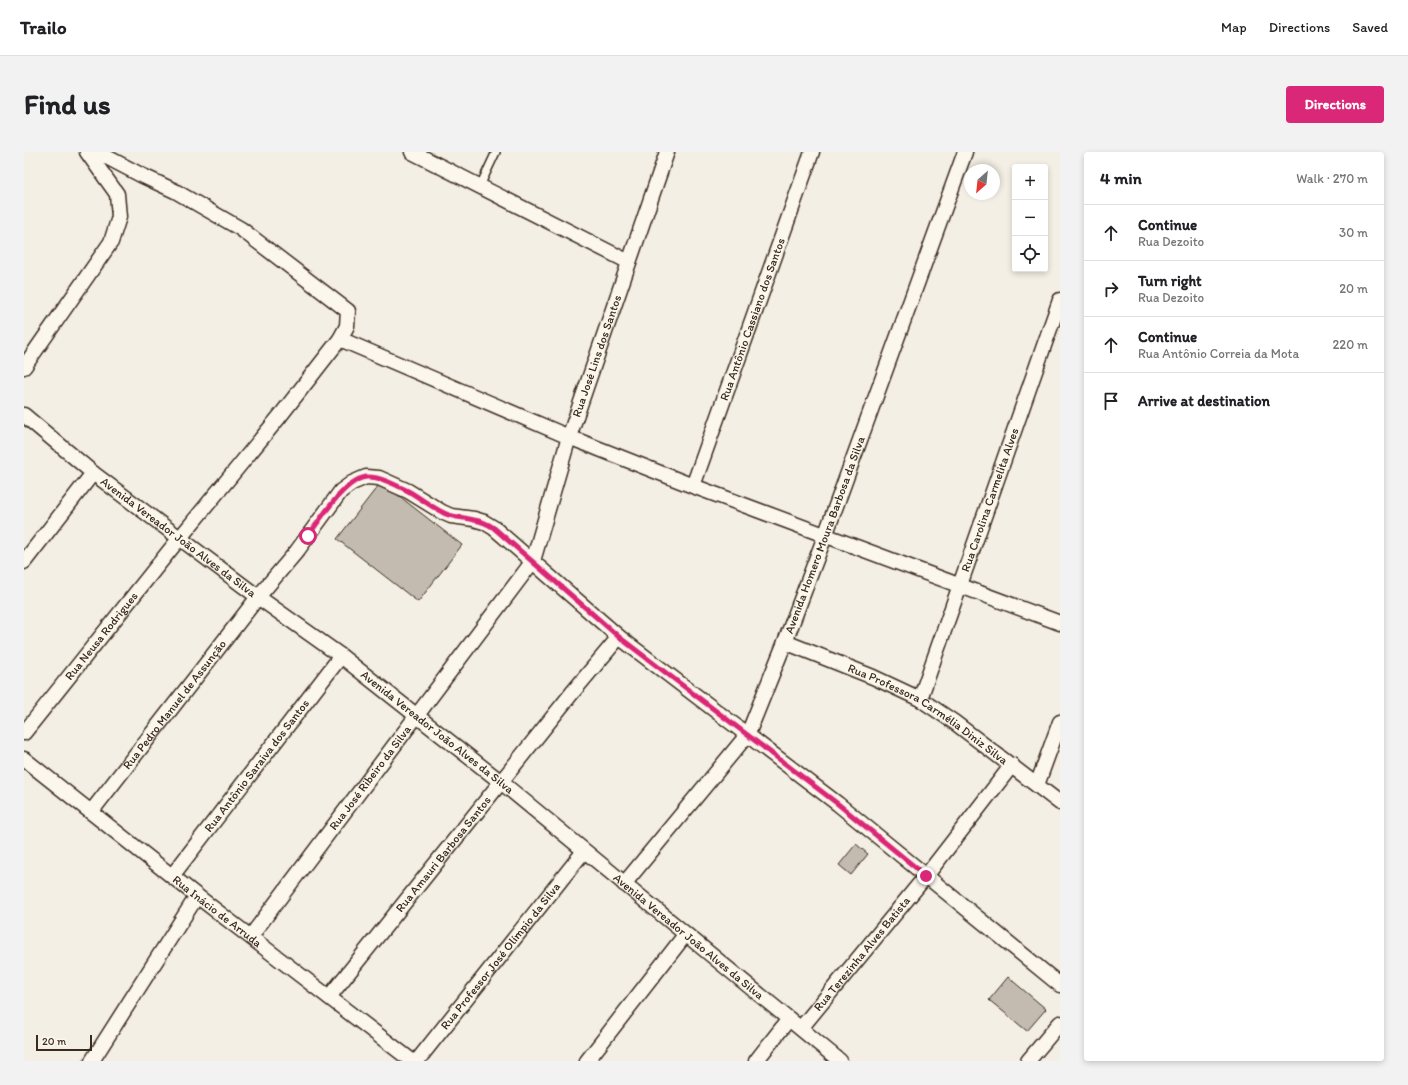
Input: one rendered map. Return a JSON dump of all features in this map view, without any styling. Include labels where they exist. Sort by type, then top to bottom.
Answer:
[{"type":"street","points":[[24,367],[111,242],[119,218],[117,194],[87,152]]},
{"type":"street","name":"Rua Neusa Rodrigues","points":[[24,733],[179,539],[280,416],[340,339],[348,326],[348,311],[242,229],[175,191],[140,175],[97,152]]},
{"type":"street","points":[[412,152],[630,262]]},
{"type":"street","name":"Rua José Lins dos Santos","points":[[533,561],[570,437],[667,152]]},
{"type":"street","name":"Rua Antônio Cassiano dos Santos","points":[[693,486],[812,152]]},
{"type":"street","name":"Avenida Homero Moura Barbosa da Silva","points":[[624,884],[748,734],[825,536],[965,152]]},
{"type":"street","name":"Rua Carolina Carmelita Alves","points":[[920,699],[1059,303]]},
{"type":"street","points":[[340,339],[570,437],[693,486],[1060,623]]},
{"type":"street","name":"Avenida Vereador João Alves da Silva","points":[[24,416],[93,473],[179,539],[341,656],[501,782],[685,935],[840,1061]]},
{"type":"street","points":[[24,562],[93,473]]},
{"type":"street","name":"Rua Pedro Manuel de Assunção","points":[[91,812],[342,491],[352,483],[366,477],[379,478],[408,491],[451,516],[474,520],[494,528],[619,637],[838,804],[1060,985]]},
{"type":"street","name":"Rua José Ribeiro da Silva","points":[[250,936],[533,561]]},
{"type":"street","name":"Rua Amauri Barbosa Santos","points":[[329,997],[619,637]]},
{"type":"street","name":"Rua Professora Carmélia Diniz Silva","points":[[785,642],[920,699],[1012,765],[1060,803]]},
{"type":"street","name":"Rua Antônio Saraiva dos Santos","points":[[172,876],[341,656]]},
{"type":"street","points":[[1037,785],[1060,722]]},
{"type":"street","name":"Rua Inácio de Arruda","points":[[24,759],[197,896],[412,1061]]},
{"type":"street","name":"Rua Terezinha Alves Batista","points":[[801,1028],[926,876],[1012,765]]},
{"type":"street","name":"Rua Professor José Olímpio da Silva","points":[[417,1061],[584,851]]},
{"type":"street","points":[[92,1061],[197,896]]},
{"type":"street","points":[[587,1061],[685,935]]},
{"type":"street","points":[[756,1061],[789,1019]]},
{"type":"street","points":[[1028,1061],[1060,1023]]},
{"type":"lane","points":[[480,186],[496,152]]},
{"type":"building","points":[[381,482],[462,545],[418,602],[337,539]]},
{"type":"building","points":[[856,844],[868,854],[851,875],[839,865]]},
{"type":"building","points":[[1008,977],[1046,1009],[1027,1031],[989,1000]]},
{"type":"route","points":[[308,536],[342,491],[352,483],[366,477],[379,478],[408,491],[451,516],[484,522],[494,528],[533,561],[619,637],[838,804],[926,876]]}]
